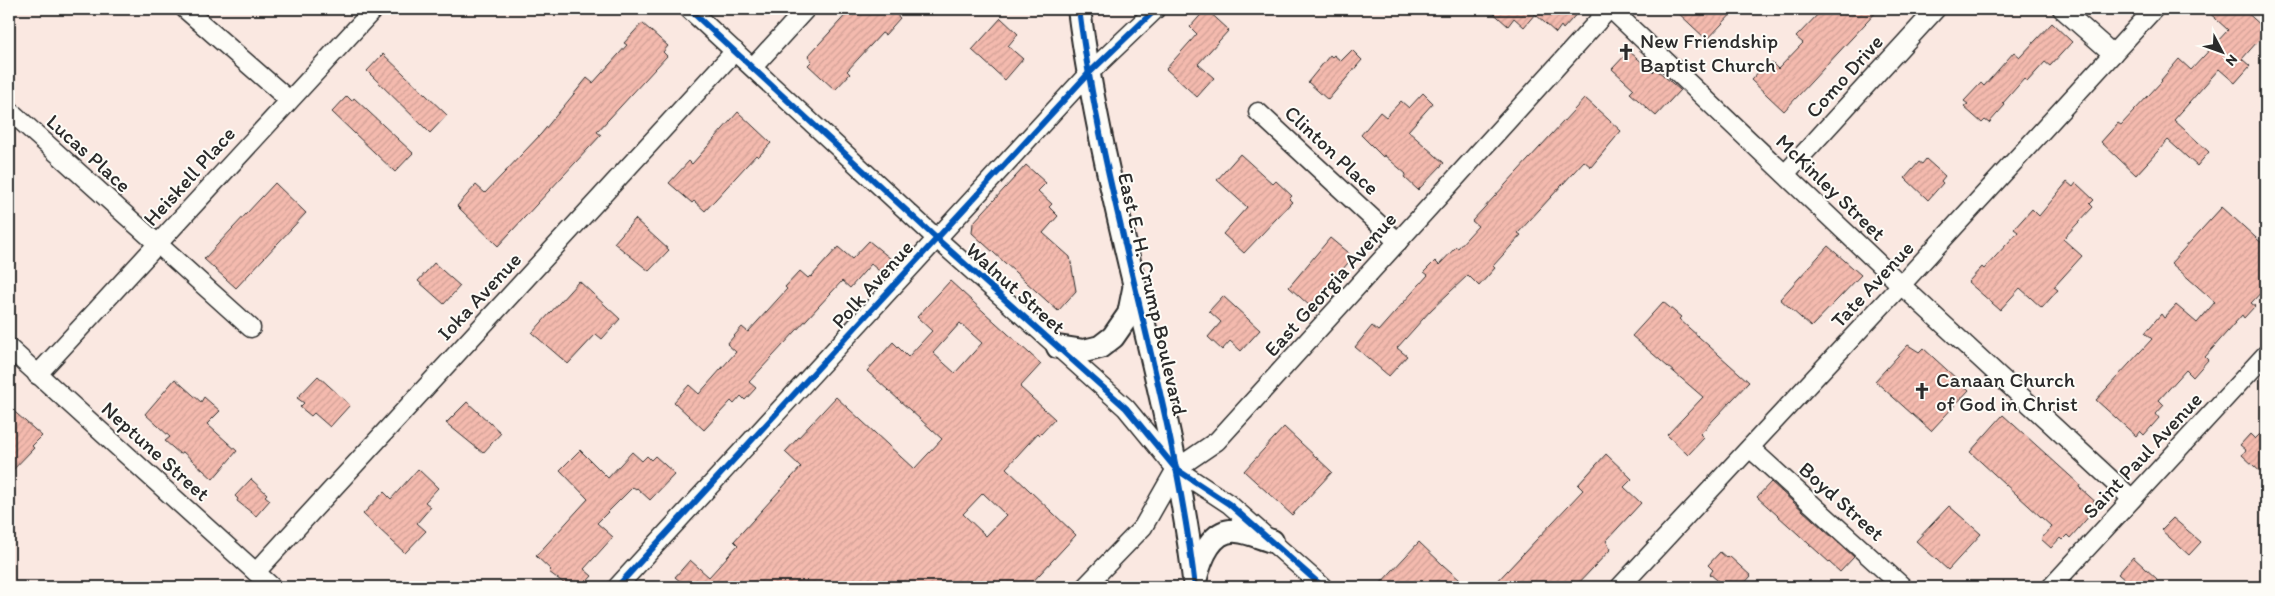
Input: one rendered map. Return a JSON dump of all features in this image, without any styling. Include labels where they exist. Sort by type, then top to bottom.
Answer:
[{"type":"main road","name":"East E. H. Crump Boulevard","points":[[1078,9],[1087,76],[1176,469],[1195,584]]},
{"type":"main road","points":[[1058,347],[1084,351],[1100,347],[1113,337],[1129,314],[1135,286]]},
{"type":"main road","points":[[1195,584],[1199,563],[1220,534],[1228,531],[1238,531],[1272,541]]},
{"type":"street","points":[[185,9],[289,100]]},
{"type":"street","name":"Heiskell Place","points":[[37,375],[374,9]]},
{"type":"street","name":"Walnut Street","points":[[689,9],[936,238],[1126,408],[1176,469],[1229,504],[1322,587]]},
{"type":"street","points":[[753,67],[806,9]]},
{"type":"street","name":"Polk Avenue","points":[[617,587],[1087,76],[1156,9]]},
{"type":"street","name":"McKinley Street","points":[[1610,9],[2132,499]]},
{"type":"street","name":"East Georgia Avenue","points":[[1085,587],[1143,527],[1176,469],[1217,441],[1610,9]]},
{"type":"street","name":"Como Drive","points":[[1785,174],[1936,9]]},
{"type":"street","points":[[2062,9],[2112,54]]},
{"type":"street","name":"Tate Avenue","points":[[1620,587],[1902,285],[2154,9]]},
{"type":"street","name":"Ioka Avenue","points":[[256,572],[735,51]]},
{"type":"street","name":"Lucas Place","points":[[9,110],[156,245],[250,328]]},
{"type":"street","name":"Clinton Place","points":[[1258,112],[1398,242]]},
{"type":"street","name":"Neptune Street","points":[[9,348],[272,587]]},
{"type":"street","name":"Saint Paul Avenue","points":[[2052,587],[2266,354]]},
{"type":"street","name":"Boyd Street","points":[[1750,448],[1903,587]]},
{"type":"building","points":[[851,9],[890,9],[900,18],[885,35],[882,33],[847,71],[850,74],[835,90],[808,65],[812,61],[808,56]]},
{"type":"building","points":[[1206,9],[1229,30],[1198,64],[1214,78],[1197,97],[1166,69],[1197,34],[1190,27]]},
{"type":"building","points":[[1489,9],[1581,9],[1563,29],[1561,26],[1556,33],[1535,14],[1524,27],[1514,18],[1508,26]]},
{"type":"building","points":[[1674,9],[1736,9],[1707,40]]},
{"type":"building","points":[[1823,9],[1879,9],[1784,111],[1751,80],[1763,67],[1766,70],[1772,63],[1778,69],[1803,43],[1796,37]]},
{"type":"building","points":[[2205,9],[2243,9],[2264,28],[2262,30],[2265,33],[2242,59],[2250,66],[2235,83],[2219,69],[2174,120],[2209,152],[2197,166],[2168,140],[2136,175],[2101,142],[2118,123],[2121,125],[2162,81],[2179,59],[2191,70],[2228,30]]},
{"type":"building","points":[[1001,18],[1018,34],[1008,46],[1023,59],[1005,80],[972,50]]},
{"type":"building","points":[[642,23],[668,46],[663,52],[667,56],[597,132],[601,135],[498,246],[457,206],[476,185],[485,193],[541,134],[587,78],[593,83],[627,45],[624,43]]},
{"type":"building","points":[[2052,23],[2072,42],[2050,66],[2045,62],[2027,82],[2024,79],[1989,123],[1985,120],[1982,123],[1964,107],[1968,104],[1964,101],[1981,83],[1984,86],[2014,52],[2020,57]]},
{"type":"building","points":[[1352,50],[1362,60],[1328,100],[1308,82],[1330,55],[1332,57],[1334,55],[1341,61]]},
{"type":"building","points":[[1629,51],[1653,72],[1656,69],[1680,90],[1656,116],[1630,93],[1634,89],[1612,69]]},
{"type":"building","points":[[383,54],[447,115],[430,133],[367,71]]},
{"type":"building","points":[[1423,93],[1433,103],[1408,131],[1444,163],[1418,190],[1404,177],[1406,174],[1384,155],[1383,157],[1361,135],[1380,112],[1386,117],[1401,101],[1409,108]]},
{"type":"building","points":[[347,96],[352,101],[354,98],[413,153],[395,172],[332,112]]},
{"type":"building","points":[[1585,98],[1621,131],[1591,167],[1584,161],[1518,233],[1521,235],[1493,266],[1495,268],[1479,286],[1468,275],[1431,310],[1397,348],[1407,356],[1389,376],[1355,347],[1372,326],[1378,331],[1428,275],[1424,272],[1435,261],[1439,265],[1456,247],[1458,248],[1478,226],[1472,221]]},
{"type":"building","points":[[738,112],[771,143],[758,157],[756,155],[705,211],[694,201],[692,203],[669,183],[689,161],[692,164]]},
{"type":"building","points":[[1240,154],[1273,184],[1276,181],[1292,196],[1289,199],[1292,202],[1244,253],[1223,234],[1247,207],[1217,180]]},
{"type":"building","points":[[1926,159],[1945,176],[1941,181],[1943,183],[1928,200],[1905,178],[1919,162],[1922,164]]},
{"type":"building","points":[[1026,165],[1046,183],[1038,191],[1052,204],[1049,207],[1058,216],[1043,233],[1070,257],[1076,291],[1058,311],[972,233],[973,223]]},
{"type":"building","points":[[2067,182],[2073,187],[2076,183],[2094,200],[2090,204],[2093,207],[2063,239],[2082,256],[2054,287],[2058,290],[2042,308],[2020,288],[2000,310],[1968,282],[1982,267],[1984,269],[2018,232],[2014,229],[2032,209],[2039,216]]},
{"type":"building","points":[[275,183],[306,213],[236,288],[204,259]]},
{"type":"building","points":[[2222,207],[2266,247],[2266,287],[2251,303],[2255,306],[2244,318],[2242,315],[2205,357],[2208,360],[2193,377],[2186,370],[2159,400],[2164,405],[2156,414],[2159,418],[2144,435],[2140,431],[2136,436],[2096,400],[2152,339],[2145,333],[2161,314],[2164,318],[2176,305],[2197,323],[2215,302],[2171,263]]},
{"type":"building","points":[[635,219],[669,250],[649,271],[614,243]]},
{"type":"building","points":[[1330,238],[1353,257],[1311,307],[1289,287]]},
{"type":"building","points":[[869,241],[896,263],[885,276],[871,264],[850,288],[842,281],[749,382],[756,388],[745,400],[741,396],[734,404],[731,401],[704,430],[674,402],[689,385],[699,394],[736,352],[727,344],[742,327],[748,332],[787,289],[785,287],[800,271],[808,278],[811,277],[838,247],[852,259]]},
{"type":"building","points":[[1828,246],[1861,275],[1811,327],[1780,299]]},
{"type":"building","points":[[434,263],[460,286],[444,304],[418,281]]},
{"type":"building","points":[[579,281],[620,319],[602,339],[596,334],[568,364],[532,333]]},
{"type":"building","points":[[950,281],[1041,364],[1020,387],[1055,419],[1040,435],[1038,433],[1006,468],[1076,535],[1028,587],[687,587],[675,577],[690,560],[709,577],[738,545],[734,541],[801,467],[785,452],[836,397],[914,469],[942,439],[867,371],[893,342],[908,357],[932,331],[917,317]],"holes":[[[960,323],[982,343],[955,373],[933,353]],[[983,493],[1006,515],[986,536],[963,514]]]},
{"type":"building","points":[[1223,296],[1260,330],[1241,351],[1230,341],[1222,350],[1208,337],[1221,322],[1209,311]]},
{"type":"building","points":[[1663,302],[1681,317],[1679,319],[1749,382],[1700,434],[1704,438],[1688,455],[1667,435],[1703,397],[1632,336]]},
{"type":"building","points":[[1908,345],[1919,352],[1923,348],[1969,390],[1931,431],[1875,381]]},
{"type":"building","points":[[318,376],[350,405],[330,427],[314,413],[311,416],[300,407],[304,403],[297,398]]},
{"type":"building","points":[[175,379],[201,402],[204,397],[220,411],[207,424],[237,451],[213,479],[183,452],[180,454],[165,441],[170,437],[145,414]]},
{"type":"building","points":[[467,402],[501,433],[483,453],[446,423]]},
{"type":"building","points":[[9,407],[42,436],[32,446],[34,448],[9,474]]},
{"type":"building","points":[[2003,415],[2080,485],[2079,487],[2099,505],[2070,538],[2067,535],[2062,540],[2060,538],[2051,548],[2041,539],[2052,527],[1970,452]]},
{"type":"building","points":[[1284,427],[1332,472],[1292,515],[1244,471]]},
{"type":"building","points":[[2266,428],[2266,477],[2242,455],[2246,450],[2240,445],[2250,434],[2255,439]]},
{"type":"building","points":[[580,450],[608,478],[632,452],[642,461],[647,456],[651,460],[655,456],[675,474],[650,500],[637,488],[633,487],[597,523],[613,537],[584,569],[592,576],[582,587],[569,587],[549,572],[551,570],[536,556],[588,499],[560,470]]},
{"type":"building","points":[[1606,454],[1632,479],[1624,487],[1641,503],[1606,541],[1611,549],[1575,587],[1492,587],[1583,490],[1578,485]]},
{"type":"building","points":[[418,469],[438,488],[425,502],[431,507],[417,523],[426,531],[405,553],[363,514],[384,492],[391,499]]},
{"type":"building","points":[[251,479],[267,494],[265,496],[270,500],[256,516],[237,501],[238,499],[235,496]]},
{"type":"building","points":[[1771,482],[1854,557],[1840,572],[1757,497]]},
{"type":"building","points":[[1949,506],[1981,534],[1948,570],[1916,541]]},
{"type":"building","points":[[2173,518],[2201,542],[2189,555],[2161,530]]},
{"type":"building","points":[[1419,542],[1443,565],[1468,587],[1377,587]]},
{"type":"building","points":[[1720,552],[1727,558],[1729,556],[1751,576],[1741,587],[1725,587],[1710,574],[1713,570],[1708,565]]},
{"type":"building","points":[[2133,557],[2157,579],[2149,587],[2133,587],[2118,574]]},
{"type":"cycle path","points":[[689,9],[936,238],[1126,408],[1176,469],[1229,504],[1323,587]]},
{"type":"cycle path","points":[[1079,9],[1090,82],[1104,154],[1171,442],[1195,587]]},
{"type":"cycle path","points":[[617,587],[1087,75],[1156,9]]},
{"type":"place","name":"New Friendship Baptist Church","points":[[1626,52]]},
{"type":"place","name":"Canaan Church of God in Christ","points":[[1922,391]]}]
